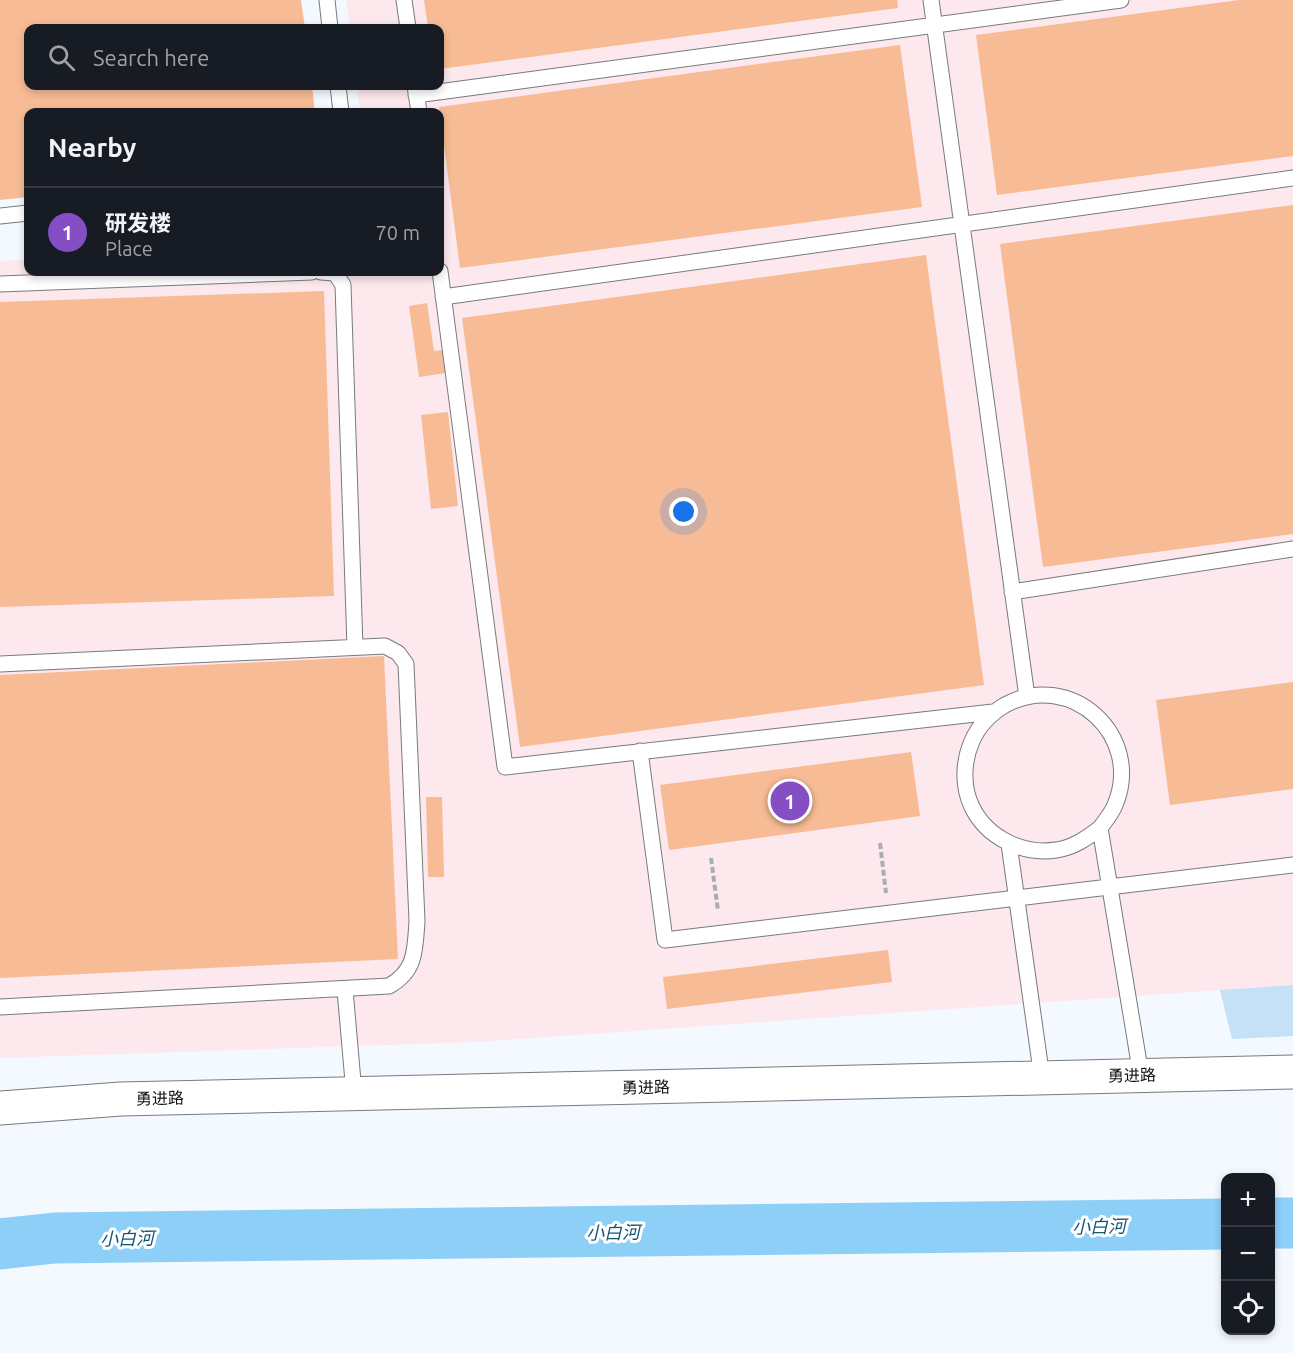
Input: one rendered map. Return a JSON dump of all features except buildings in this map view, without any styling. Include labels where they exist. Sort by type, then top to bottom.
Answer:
[{"type":"street","name":"勇进路","points":[[0,1108],[121,1099],[1293,1072]]},
{"type":"lane","points":[[327,0],[330,24]]},
{"type":"lane","points":[[404,0],[407,24]]},
{"type":"lane","points":[[931,0],[1027,697]]},
{"type":"lane","points":[[444,86],[1120,0]]},
{"type":"lane","points":[[338,90],[341,108]]},
{"type":"lane","points":[[416,90],[418,108]]},
{"type":"lane","points":[[443,297],[1293,178]]},
{"type":"lane","points":[[0,216],[24,213]]},
{"type":"lane","points":[[0,284],[208,276]]},
{"type":"lane","points":[[337,276],[344,285],[355,647]]},
{"type":"lane","points":[[441,276],[505,767],[993,712]]},
{"type":"lane","points":[[1012,592],[1293,549]]},
{"type":"lane","points":[[0,664],[385,646],[398,653],[406,664],[417,921],[415,948],[410,968],[402,979],[389,986],[0,1007]]},
{"type":"lane","points":[[1042,694],[1068,699],[1092,711],[1110,730],[1120,754],[1122,781],[1115,806],[1100,828],[1080,842],[1057,850],[1033,851],[1009,844],[987,829],[972,807],[965,782],[966,756],[976,731],[993,712],[1016,699],[1027,697],[1042,694]]},
{"type":"lane","points":[[640,752],[665,940],[1293,865]]},
{"type":"lane","points":[[1100,828],[1141,1075]]},
{"type":"lane","points":[[1009,844],[1042,1078]]},
{"type":"lane","points":[[345,990],[354,1093]]},
{"type":"path","points":[[880,843],[889,913]]},
{"type":"path","points":[[711,858],[721,933]]},
{"type":"shaded area","points":[[346,0],[1293,0],[1293,985],[476,1042],[0,1058],[0,261],[24,260],[24,276],[444,276],[444,108],[360,108],[357,90],[444,90],[444,24],[349,24]]},
{"type":"shaded area","points":[[1293,985],[1293,1036],[1232,1039],[1220,990]]},
{"type":"waterway","name":"小白河","points":[[1275,1223],[1293,1223]]},
{"type":"waterway","name":"小白河","points":[[0,1244],[55,1238],[1221,1224]]},
{"type":"place","name":"研发楼","points":[[790,801]]}]
